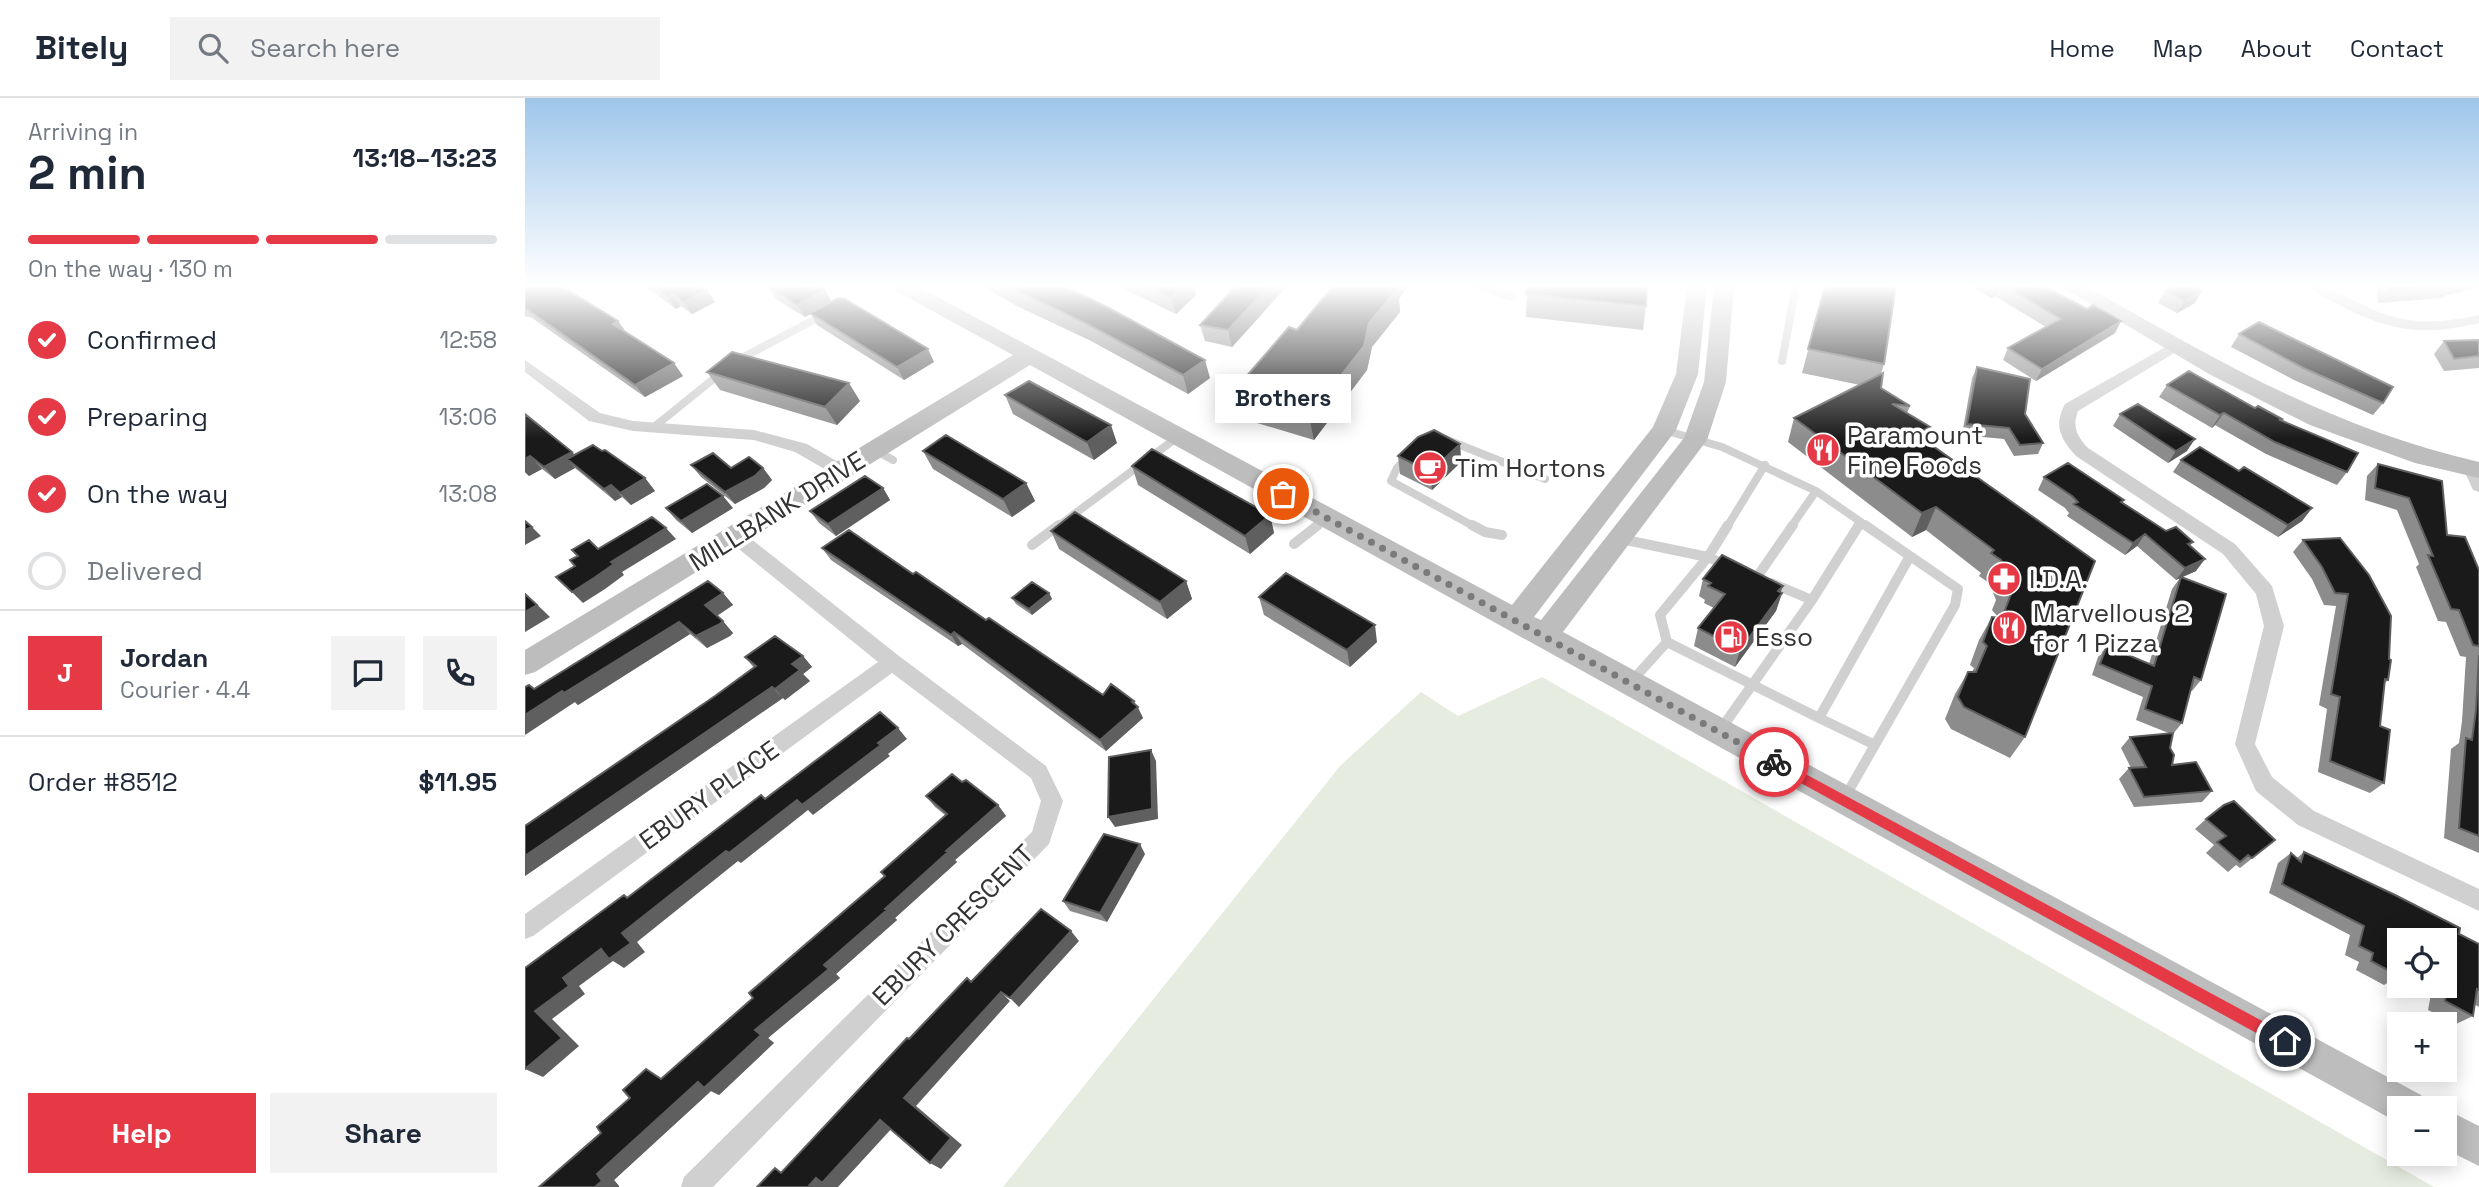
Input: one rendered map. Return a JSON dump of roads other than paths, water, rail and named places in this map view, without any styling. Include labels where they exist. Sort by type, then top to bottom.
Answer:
[{"type":"street","points":[[993,337],[1180,436],[2387,1097]]},
{"type":"street","points":[[1515,621],[1664,430],[1687,374],[1691,337]]},
{"type":"street","points":[[1544,636],[1695,440],[1715,382],[1719,337]]},
{"type":"street","points":[[2160,337],[2286,407],[2365,438],[2476,475]]},
{"type":"street","points":[[2176,346],[2071,408],[2065,420],[2068,436],[2083,452],[2229,549],[2265,591],[2274,626],[2245,744],[2264,784],[2306,818],[2479,900]]},
{"type":"street","name":"MILLBANK DRIVE","points":[[525,664],[841,471],[884,455],[1028,356]]},
{"type":"street","points":[[525,365],[595,416],[633,426],[754,435],[801,447],[841,471]]},
{"type":"street","name":"EBURY CRESCENT","points":[[694,1187],[1041,837],[1052,801],[1039,772],[892,662],[735,536]]},
{"type":"street","name":"EBURY PLACE","points":[[525,928],[892,662]]},
{"type":"street","points":[[2457,1135],[2479,1147]]},
{"type":"lane","points":[[654,427],[737,360],[781,337]]},
{"type":"lane","points":[[1782,361],[1787,337]]},
{"type":"lane","points":[[1664,430],[1722,447],[1816,491],[1958,589],[1955,605],[1843,800]]},
{"type":"lane","points":[[1032,545],[1180,436]]},
{"type":"lane","points":[[1432,441],[1440,438],[1452,440],[1545,479]]},
{"type":"lane","points":[[1413,452],[1397,468],[1391,481],[1485,532],[1502,535]]},
{"type":"lane","points":[[1765,465],[1707,557],[1660,615],[1667,642],[1875,745]]},
{"type":"lane","points":[[1757,577],[1816,491]]},
{"type":"lane","points":[[1294,544],[1327,518]]},
{"type":"lane","points":[[1719,732],[1812,600],[1861,522]]},
{"type":"lane","points":[[1621,539],[1707,557],[1812,600]]},
{"type":"lane","points":[[1819,718],[1910,556]]},
{"type":"lane","points":[[1630,684],[1667,642]]},
{"type":"place","name":"Paramount Fine Foods","points":[[1823,450]]},
{"type":"place","name":"Tim Hortons","points":[[1430,468]]},
{"type":"place","name":"Brothers","points":[[1283,494]]},
{"type":"place","name":"I.D.A.","points":[[2004,579]]},
{"type":"place","name":"Marvellous 2 for 1 Pizza","points":[[2009,628]]},
{"type":"place","name":"Esso","points":[[1731,637]]}]
